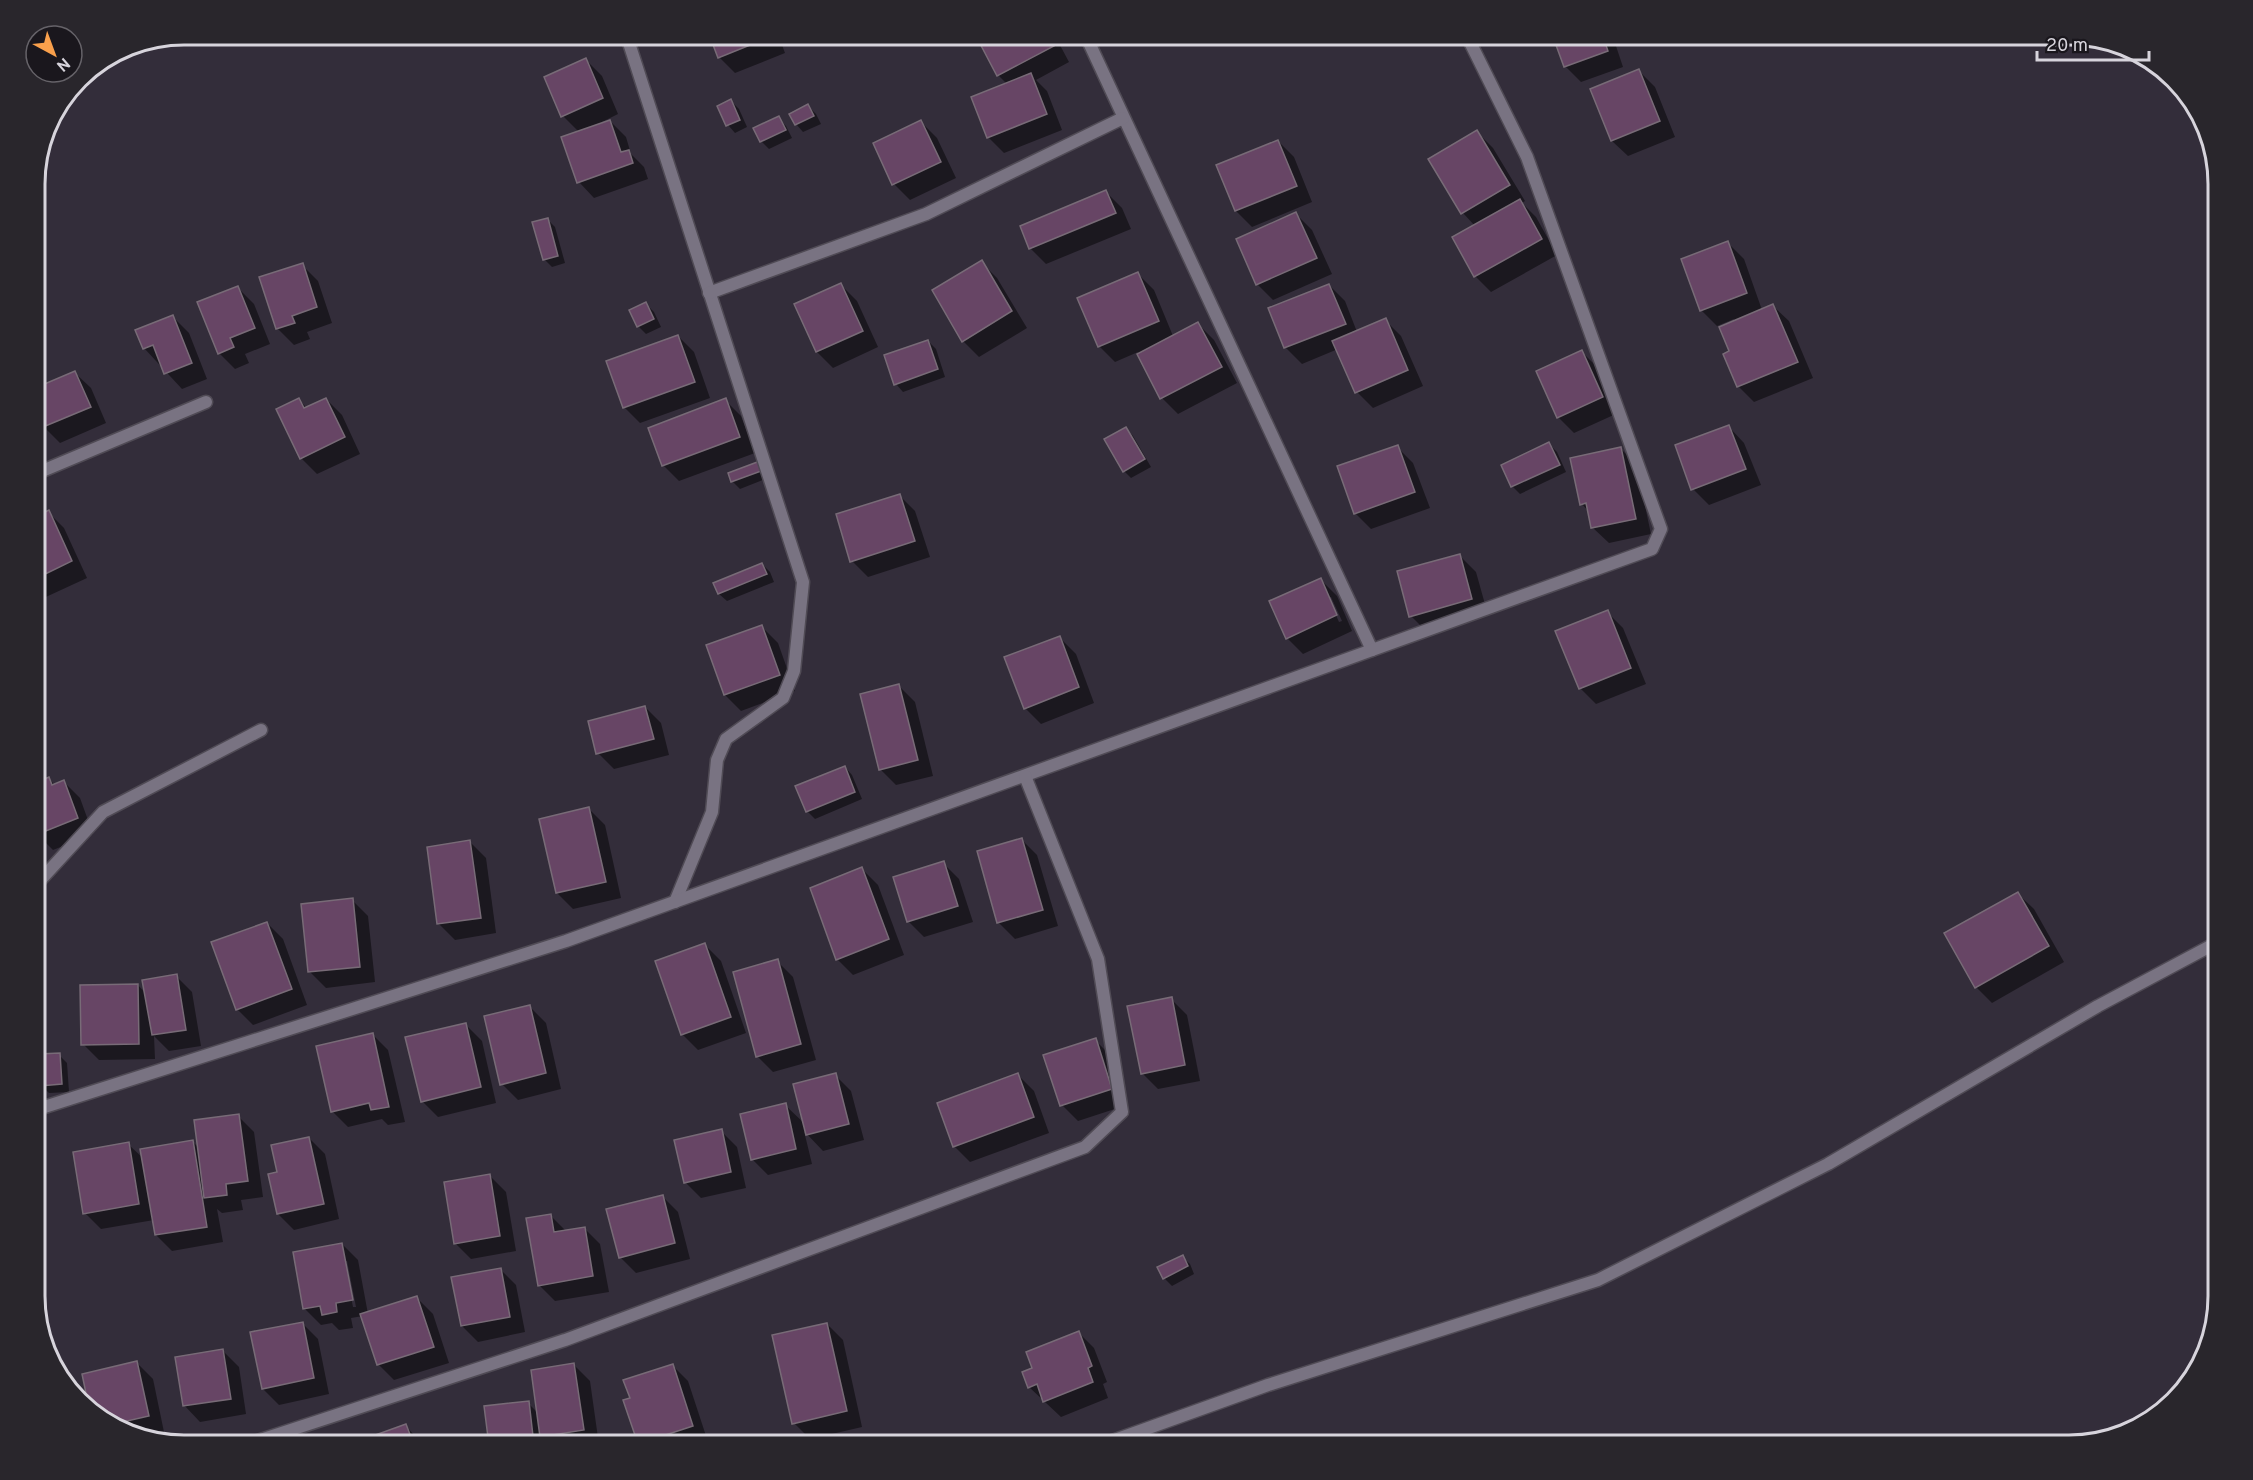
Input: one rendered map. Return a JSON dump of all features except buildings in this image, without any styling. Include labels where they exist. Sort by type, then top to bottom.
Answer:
[{"type":"street","points":[[630,45],[803,582],[794,671],[783,699],[726,739],[717,760],[712,812],[675,902]]},
{"type":"street","points":[[1090,45],[1372,650]]},
{"type":"street","points":[[45,1107],[566,941],[1652,549],[1661,529],[1527,157],[1471,45]]},
{"type":"street","points":[[709,293],[926,214],[1123,118]]},
{"type":"street","points":[[45,470],[206,402]]},
{"type":"street","points":[[45,875],[103,812],[261,730]]},
{"type":"street","points":[[278,1435],[565,1340],[1085,1147],[1122,1112],[1098,959],[1025,776]]},
{"type":"street","points":[[1131,1435],[1268,1385],[1598,1280],[1828,1164],[2098,1006],[2208,947]]}]
